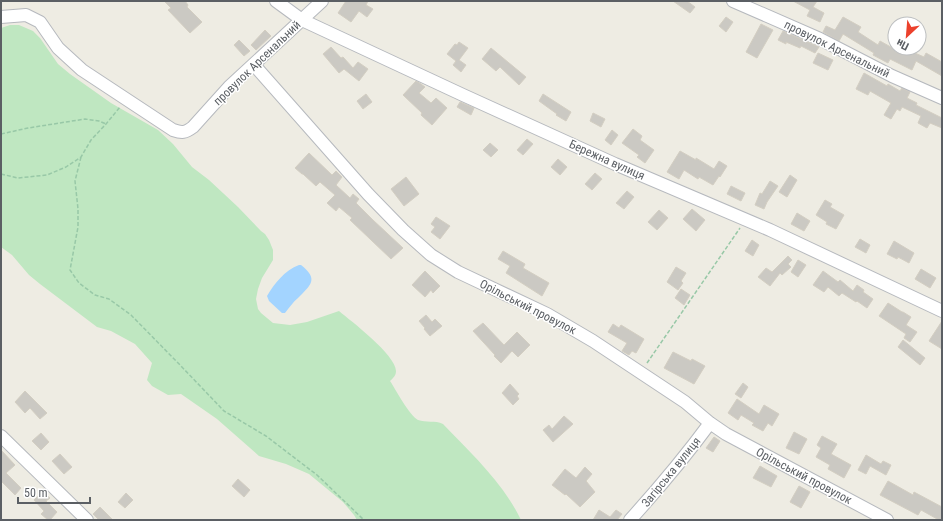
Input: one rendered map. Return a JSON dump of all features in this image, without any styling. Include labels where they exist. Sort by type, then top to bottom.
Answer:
[{"type":"street","name":"Бережна вулиця","points":[[276,1],[302,20],[456,92],[615,164],[746,220],[942,311]]},
{"type":"street","name":"провулок Арсенальний","points":[[126,99],[173,130],[181,132],[188,131],[229,87],[322,1]]},
{"type":"street","name":"провулок Арсенальний","points":[[733,1],[820,39],[892,76],[942,98]]},
{"type":"street","points":[[1,17],[26,15],[40,22],[58,48],[82,70],[126,99]]},
{"type":"street","name":"Орільський провулок","points":[[254,65],[368,194],[403,230],[431,255],[458,272],[547,314],[593,341],[685,402],[726,434],[887,520]]},
{"type":"street","name":"Загірська вулиця","points":[[630,520],[652,496],[710,423]]},
{"type":"street","points":[[1,436],[87,520]]},
{"type":"path","points":[[126,99],[91,140],[81,157],[75,181],[78,227],[70,270],[80,282],[95,295],[109,299],[131,315],[224,411],[266,436],[317,475],[364,520]]},
{"type":"path","points":[[1,134],[85,119],[99,121],[106,124]]},
{"type":"path","points":[[1,174],[18,178],[47,175],[66,167],[81,157]]},
{"type":"path","points":[[640,372],[746,220]]},
{"type":"green space","points":[[10,25],[19,25],[33,31],[40,38],[58,64],[70,74],[111,103],[158,130],[173,144],[192,167],[209,180],[265,234],[273,250],[273,260],[262,278],[258,289],[256,299],[258,309],[261,313],[273,323],[290,325],[307,322],[339,311],[372,339],[389,356],[396,371],[395,376],[390,381],[414,417],[418,420],[443,424],[496,481],[506,494],[521,520],[357,520],[343,502],[309,474],[286,464],[259,456],[217,419],[181,394],[168,395],[152,386],[147,380],[152,363],[135,344],[111,331],[97,327],[29,275],[12,255],[1,247],[1,28]]},
{"type":"water","points":[[301,265],[310,274],[311,282],[285,313],[282,313],[269,301],[267,296],[280,278],[289,270]]},
{"type":"building","points":[[164,1],[185,1],[188,5],[187,7],[202,22],[190,33],[168,10],[171,8]]},
{"type":"building","points":[[346,1],[368,1],[366,5],[373,9],[367,17],[359,11],[351,22],[338,13]]},
{"type":"building","points":[[673,1],[687,1],[695,7],[690,13]]},
{"type":"building","points":[[793,1],[817,1],[813,7],[824,13],[820,22],[807,16],[810,10]]},
{"type":"building","points":[[726,17],[733,22],[726,32],[719,26]]},
{"type":"building","points":[[843,17],[861,27],[858,32],[878,45],[880,41],[887,45],[887,56],[924,57],[927,56],[927,54],[942,62],[942,76],[916,61],[912,70],[890,59],[888,63],[873,55],[874,53],[843,34],[839,41],[823,32],[826,26],[835,30]]},
{"type":"building","points":[[761,24],[773,30],[757,58],[746,52]]},
{"type":"building","points":[[265,30],[271,36],[256,50],[251,45]]},
{"type":"building","points":[[783,31],[819,47],[815,53],[801,46],[800,48],[786,42],[786,44],[778,40]]},
{"type":"building","points":[[239,40],[250,51],[244,56],[234,45]]},
{"type":"building","points":[[459,42],[468,48],[459,60],[466,65],[461,72],[453,65],[456,61],[447,54],[455,44],[457,45]]},
{"type":"building","points":[[331,47],[353,68],[358,62],[368,69],[359,81],[344,69],[339,73],[323,54]]},
{"type":"building","points":[[491,48],[526,77],[519,85],[500,67],[496,71],[482,59]]},
{"type":"building","points":[[818,53],[833,60],[828,70],[813,63]]},
{"type":"building","points":[[864,73],[887,86],[888,84],[900,91],[902,88],[910,92],[907,98],[917,103],[916,105],[942,118],[942,128],[930,123],[927,128],[918,123],[921,116],[902,107],[900,111],[897,109],[891,119],[884,115],[891,103],[870,91],[868,95],[856,89]]},
{"type":"building","points":[[416,81],[425,87],[419,93],[431,103],[436,98],[447,108],[432,125],[403,95]]},
{"type":"building","points":[[366,94],[372,102],[363,109],[357,101]]},
{"type":"building","points":[[543,94],[571,112],[566,121],[539,101]]},
{"type":"building","points":[[460,102],[474,108],[471,115],[457,107]]},
{"type":"building","points":[[593,113],[605,119],[601,127],[590,121]]},
{"type":"building","points":[[633,129],[642,136],[640,140],[654,150],[645,163],[637,157],[639,155],[622,143]]},
{"type":"building","points":[[612,130],[618,135],[611,145],[605,140]]},
{"type":"building","points":[[527,139],[533,144],[523,155],[517,150]]},
{"type":"building","points":[[490,143],[498,150],[491,157],[483,150]]},
{"type":"building","points":[[680,151],[696,160],[696,158],[714,169],[719,161],[727,166],[713,185],[699,177],[698,179],[684,170],[679,179],[667,172]]},
{"type":"building","points":[[309,153],[332,175],[336,171],[342,177],[336,185],[350,198],[353,194],[359,199],[356,203],[403,248],[391,259],[350,220],[352,218],[339,207],[336,211],[327,203],[335,195],[320,182],[316,186],[295,168]]},
{"type":"building","points":[[558,159],[567,167],[560,175],[551,167]]},
{"type":"building","points":[[595,173],[602,179],[592,190],[585,184]]},
{"type":"building","points":[[790,175],[797,180],[787,197],[779,192]]},
{"type":"building","points":[[406,177],[419,194],[404,206],[391,189]]},
{"type":"building","points":[[770,181],[778,186],[764,209],[755,205],[760,193],[762,194]]},
{"type":"building","points":[[731,186],[745,193],[741,201],[727,194]]},
{"type":"building","points":[[627,191],[634,197],[624,209],[616,203]]},
{"type":"building","points":[[825,200],[832,204],[830,207],[844,215],[836,229],[826,224],[827,222],[816,215]]},
{"type":"building","points":[[692,209],[705,220],[696,231],[683,219]]},
{"type":"building","points":[[659,210],[668,218],[657,230],[648,222]]},
{"type":"building","points":[[797,213],[810,221],[804,231],[791,224]]},
{"type":"building","points":[[436,217],[450,226],[440,239],[431,232],[435,227],[431,224]]},
{"type":"building","points":[[860,239],[870,245],[866,253],[855,247]]},
{"type":"building","points":[[752,240],[759,245],[753,256],[745,251]]},
{"type":"building","points":[[894,241],[914,253],[909,263],[898,257],[897,259],[887,254]]},
{"type":"building","points":[[503,251],[525,264],[523,268],[549,283],[542,296],[506,273],[510,266],[498,259]]},
{"type":"building","points":[[788,256],[792,260],[788,264],[791,267],[782,275],[780,273],[770,286],[758,277],[766,268],[772,272]]},
{"type":"building","points":[[798,260],[806,265],[798,277],[791,272]]},
{"type":"building","points":[[676,267],[686,273],[681,281],[683,283],[678,290],[667,282]]},
{"type":"building","points":[[921,269],[936,278],[930,288],[915,279]]},
{"type":"building","points":[[425,271],[440,286],[433,293],[431,290],[425,297],[412,285]]},
{"type":"building","points":[[823,271],[838,282],[840,280],[853,291],[857,285],[864,290],[863,292],[873,299],[867,308],[842,293],[839,296],[828,287],[824,292],[813,285]]},
{"type":"building","points":[[681,289],[690,295],[684,305],[675,298]]},
{"type":"building","points":[[888,303],[911,317],[906,325],[917,332],[910,342],[904,338],[906,334],[879,316]]},
{"type":"building","points":[[426,315],[432,322],[435,319],[442,326],[430,336],[419,321]]},
{"type":"building","points":[[942,321],[942,349],[929,341]]},
{"type":"building","points":[[483,323],[504,345],[517,332],[530,345],[518,357],[512,351],[501,363],[473,331]]},
{"type":"building","points":[[613,324],[619,328],[621,325],[644,339],[636,353],[632,351],[629,355],[622,351],[627,343],[608,332]]},
{"type":"building","points":[[903,340],[925,358],[920,365],[898,347]]},
{"type":"building","points":[[673,352],[691,361],[692,359],[705,366],[694,384],[664,368]]},
{"type":"building","points":[[743,383],[748,387],[741,398],[735,394]]},
{"type":"building","points":[[510,384],[519,394],[517,396],[519,399],[513,405],[502,393]]},
{"type":"building","points":[[25,391],[47,413],[40,419],[30,408],[25,413],[15,402]]},
{"type":"building","points":[[737,399],[759,414],[764,405],[779,414],[772,426],[768,423],[763,431],[752,425],[754,423],[741,415],[738,420],[728,413]]},
{"type":"building","points":[[564,416],[573,424],[553,442],[543,430],[549,425],[552,429]]},
{"type":"building","points":[[794,432],[807,439],[799,454],[786,448]]},
{"type":"building","points":[[41,433],[49,442],[41,450],[32,441]]},
{"type":"building","points":[[822,436],[837,444],[831,454],[851,465],[844,478],[828,469],[830,465],[816,457],[821,448],[817,445]]},
{"type":"building","points":[[714,437],[720,441],[713,452],[706,448]]},
{"type":"building","points":[[1,450],[15,465],[6,473],[21,488],[15,495],[1,481]]},
{"type":"building","points":[[60,454],[72,467],[64,474],[52,461]]},
{"type":"building","points":[[866,455],[881,464],[883,461],[891,465],[886,475],[870,466],[866,474],[858,470]]},
{"type":"building","points":[[760,466],[777,476],[771,487],[753,478]]},
{"type":"building","points":[[585,467],[592,474],[586,481],[595,492],[580,507],[566,494],[565,495],[552,485],[565,469],[576,478]]},
{"type":"building","points":[[238,479],[250,490],[244,497],[232,486]]},
{"type":"building","points":[[888,481],[913,495],[914,492],[942,507],[942,520],[939,520],[921,510],[918,515],[880,495]]},
{"type":"building","points":[[799,486],[810,492],[801,508],[790,502]]},
{"type":"building","points":[[43,491],[50,498],[46,501],[57,512],[50,520],[41,514],[44,511],[34,500]]},
{"type":"building","points":[[126,493],[133,500],[125,508],[118,502]]},
{"type":"building","points":[[100,507],[113,520],[99,520],[93,514]]},
{"type":"building","points":[[599,510],[610,517],[616,510],[622,514],[617,520],[593,520]]}]
